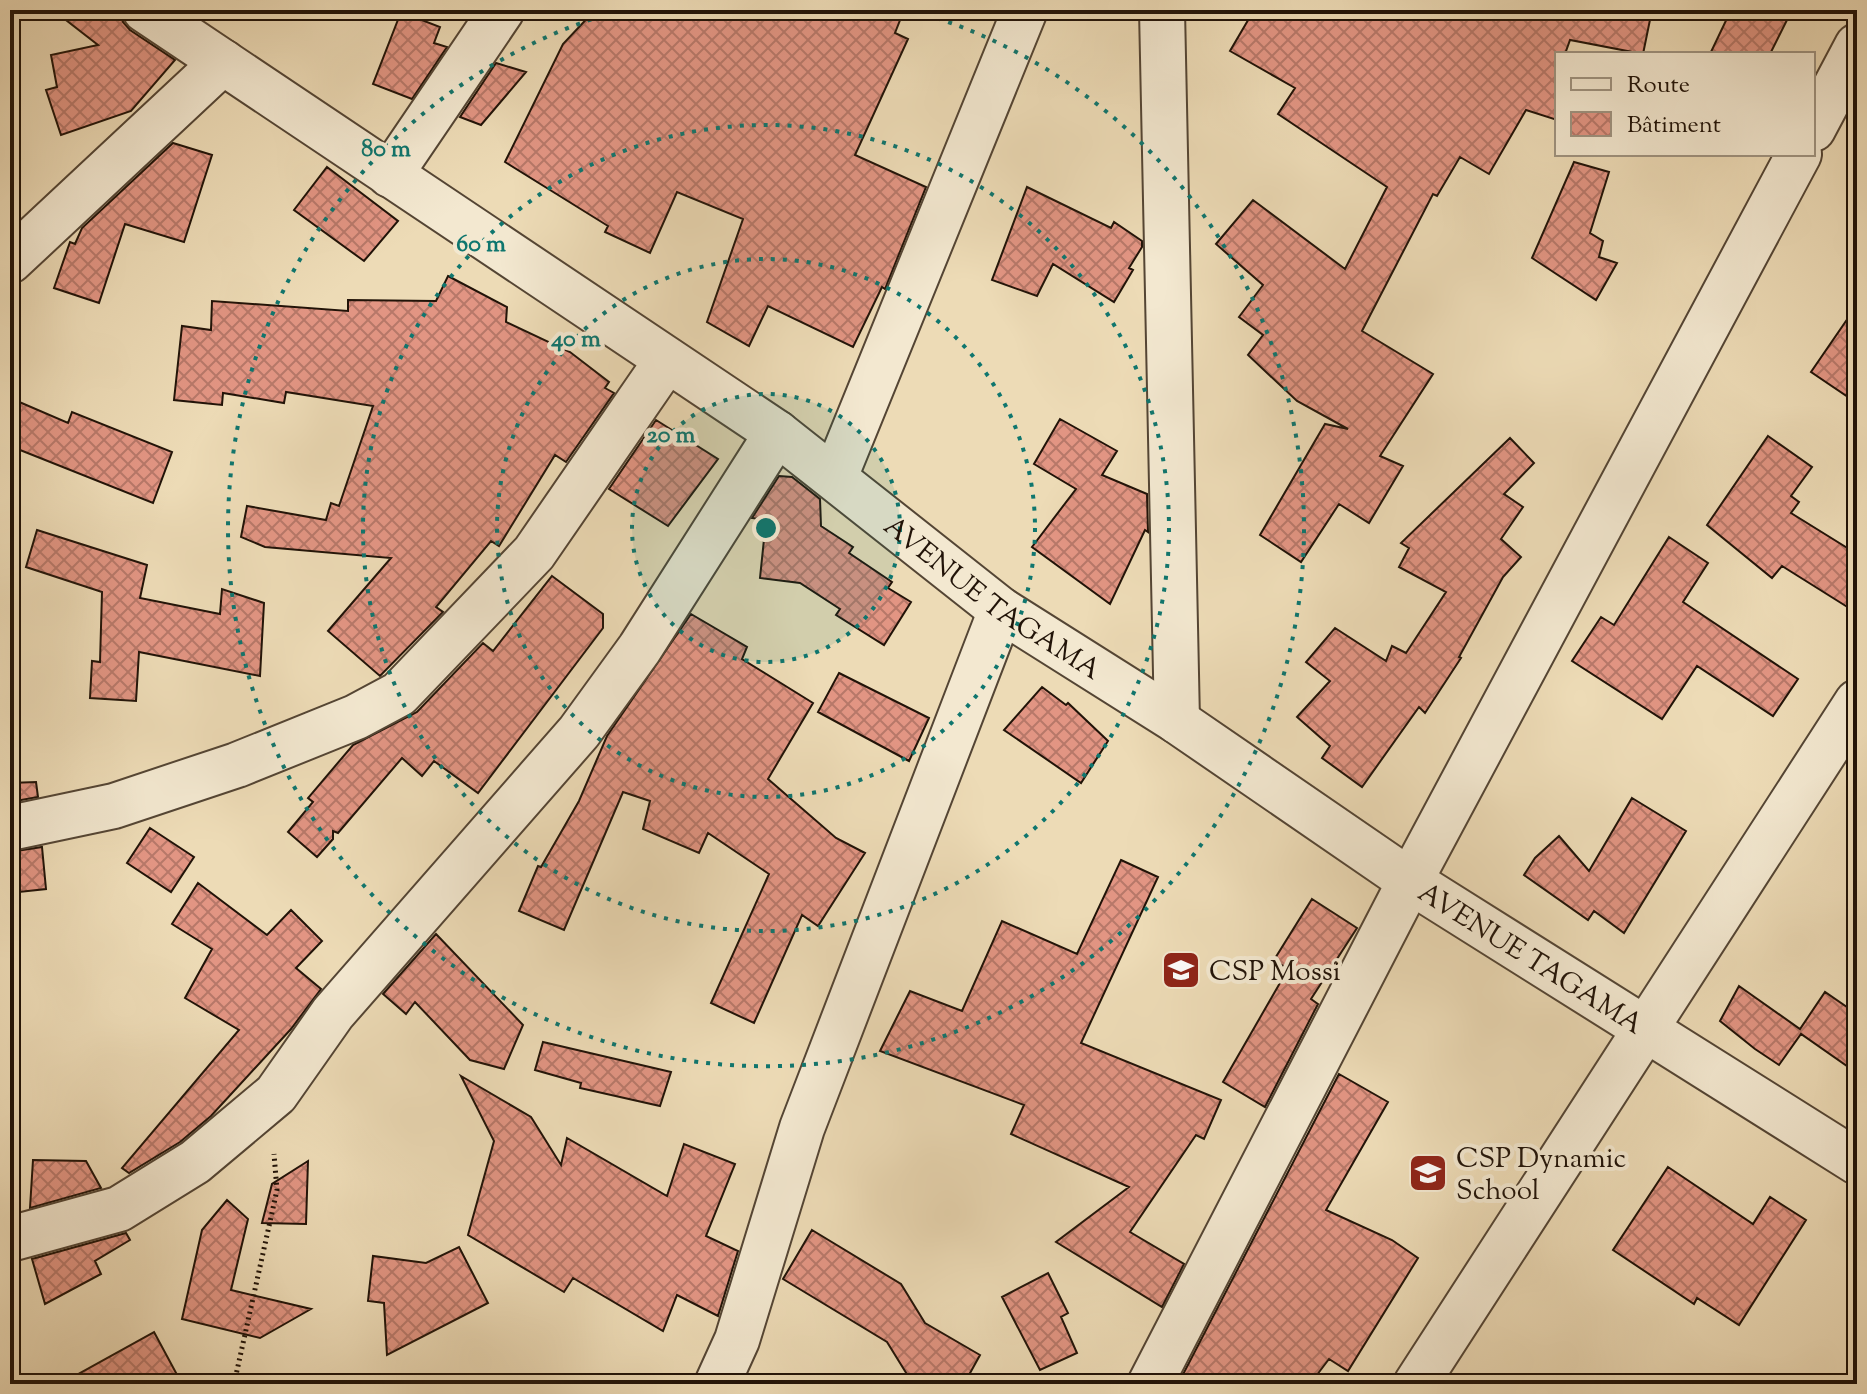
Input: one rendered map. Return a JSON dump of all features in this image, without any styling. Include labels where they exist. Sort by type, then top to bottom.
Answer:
[{"type":"street","name":"AVENUE TAGAMA","points":[[145,10],[777,433],[1001,610],[1177,721],[1410,881],[1857,1162]]},
{"type":"street","points":[[390,175],[502,10]]},
{"type":"street","points":[[835,477],[1025,10]]},
{"type":"street","points":[[1162,10],[1177,721]]},
{"type":"street","points":[[1815,125],[1857,46]]},
{"type":"street","points":[[10,261],[223,62]]},
{"type":"street","points":[[1150,1384],[1410,881],[1798,156]]},
{"type":"street","points":[[10,828],[114,806],[237,765],[356,717],[399,694],[534,553],[667,360]]},
{"type":"street","points":[[10,1239],[119,1209],[195,1162],[276,1094],[333,1013],[579,732],[640,648],[777,433]]},
{"type":"street","points":[[717,1384],[737,1340],[802,1128],[1001,610]]},
{"type":"street","points":[[1416,1384],[1857,702]]},
{"type":"path","points":[[234,1384],[277,1190],[271,1122],[276,1094]]},
{"type":"building","points":[[53,10],[120,10],[123,22],[130,30],[175,60],[131,111],[61,135],[46,90],[57,87],[51,55],[98,45]]},
{"type":"building","points":[[595,10],[904,10],[895,33],[908,39],[855,155],[926,187],[885,289],[882,287],[853,347],[768,306],[749,346],[707,322],[743,219],[677,192],[650,253],[605,232],[608,226],[505,162],[563,44]]},
{"type":"building","points":[[1254,10],[1652,10],[1643,52],[1570,40],[1566,52],[1555,52],[1555,119],[1526,110],[1489,174],[1460,157],[1437,196],[1433,194],[1362,331],[1433,374],[1380,456],[1403,466],[1369,523],[1339,504],[1301,562],[1260,535],[1325,424],[1348,429],[1297,401],[1248,355],[1263,335],[1239,317],[1263,285],[1216,244],[1253,200],[1345,269],[1387,187],[1278,114],[1295,88],[1230,51]]},
{"type":"building","points":[[1731,10],[1792,10],[1771,52],[1711,52]]},
{"type":"building","points":[[401,12],[440,27],[434,43],[447,47],[412,99],[373,84]]},
{"type":"building","points":[[496,63],[526,72],[481,125],[460,117]]},
{"type":"building","points":[[173,143],[212,155],[184,242],[125,224],[99,303],[54,288],[70,242],[75,244],[82,228]]},
{"type":"building","points":[[1574,162],[1609,172],[1590,233],[1603,241],[1599,257],[1617,263],[1596,300],[1532,258]]},
{"type":"building","points":[[327,167],[398,221],[364,261],[294,210]]},
{"type":"building","points":[[1027,187],[1111,228],[1114,222],[1142,241],[1142,247],[1129,268],[1133,270],[1114,302],[1053,264],[1037,296],[992,280]]},
{"type":"building","points":[[448,276],[507,307],[506,322],[570,352],[609,382],[605,388],[614,393],[566,462],[555,455],[499,546],[491,541],[436,607],[443,612],[380,676],[328,631],[391,558],[265,547],[241,537],[247,506],[326,520],[331,503],[339,506],[373,406],[286,392],[284,403],[223,393],[222,405],[174,400],[182,326],[211,330],[212,301],[348,311],[348,300],[436,301]]},
{"type":"building","points":[[1857,305],[1857,403],[1811,372]]},
{"type":"building","points":[[10,398],[68,423],[72,412],[172,452],[153,503],[10,446]]},
{"type":"building","points":[[1060,419],[1117,451],[1102,475],[1147,494],[1148,532],[1145,530],[1110,604],[1032,547],[1076,489],[1034,464]]},
{"type":"building","points":[[656,420],[718,459],[668,526],[609,489]]},
{"type":"building","points":[[1768,436],[1812,467],[1791,496],[1799,502],[1791,513],[1857,554],[1857,613],[1782,566],[1772,578],[1707,525]]},
{"type":"building","points":[[1510,438],[1534,463],[1504,494],[1523,507],[1501,539],[1521,557],[1503,577],[1461,658],[1425,713],[1419,707],[1362,787],[1322,758],[1330,746],[1297,717],[1330,681],[1306,662],[1335,628],[1386,661],[1392,646],[1406,653],[1446,592],[1399,567],[1409,548],[1401,543]]},
{"type":"building","points":[[779,476],[792,477],[820,499],[821,526],[853,547],[849,553],[892,582],[888,588],[911,602],[884,645],[836,615],[840,609],[800,583],[760,578],[766,520],[752,518]]},
{"type":"building","points":[[37,530],[147,565],[140,598],[220,614],[222,589],[264,603],[260,676],[139,652],[136,701],[90,698],[92,661],[100,662],[102,592],[26,567]]},
{"type":"building","points":[[1669,537],[1708,563],[1683,602],[1798,679],[1773,716],[1697,666],[1662,719],[1572,661],[1601,617],[1614,625]]},
{"type":"building","points":[[552,576],[603,614],[603,628],[478,793],[434,761],[422,776],[402,758],[338,833],[333,831],[333,839],[317,857],[288,832],[313,802],[308,798],[353,745],[417,712],[483,643],[493,651]]},
{"type":"building","points":[[691,614],[747,647],[742,659],[813,703],[768,779],[836,838],[865,853],[818,926],[802,915],[754,1023],[711,1003],[769,874],[708,833],[699,853],[643,829],[650,801],[623,792],[564,930],[519,911],[538,866],[541,867],[579,801],[607,736]]},
{"type":"building","points":[[839,673],[929,718],[909,761],[818,712]]},
{"type":"building","points":[[1042,687],[1066,705],[1068,703],[1108,741],[1081,783],[1004,730]]},
{"type":"building","points":[[36,782],[38,797],[10,802],[10,783]]},
{"type":"building","points":[[1632,798],[1686,831],[1624,933],[1594,911],[1588,920],[1524,875],[1535,858],[1559,836],[1589,871]]},
{"type":"building","points":[[150,828],[194,857],[171,892],[127,863]]},
{"type":"building","points":[[42,847],[46,889],[10,893],[10,852]]},
{"type":"building","points":[[1121,860],[1158,877],[1081,1043],[1221,1100],[1204,1139],[1196,1135],[1130,1232],[1184,1264],[1162,1307],[1056,1242],[1129,1187],[1011,1134],[1024,1105],[880,1051],[910,991],[962,1011],[1002,921],[1077,954]]},
{"type":"building","points":[[198,883],[267,935],[291,910],[322,941],[296,968],[321,989],[291,1029],[211,1116],[180,1142],[129,1173],[122,1168],[239,1030],[185,998],[212,949],[172,924]]},
{"type":"building","points":[[1312,899],[1357,928],[1311,999],[1318,1004],[1265,1107],[1223,1082],[1288,969],[1274,960]]},
{"type":"building","points":[[436,934],[523,1025],[504,1069],[470,1060],[415,1002],[406,1014],[383,994]]},
{"type":"building","points":[[1739,986],[1800,1029],[1825,992],[1857,1014],[1857,1073],[1801,1034],[1779,1065],[1755,1049],[1720,1021]]},
{"type":"building","points":[[543,1042],[671,1072],[660,1106],[580,1088],[581,1083],[535,1070]]},
{"type":"building","points":[[1339,1074],[1388,1102],[1326,1210],[1392,1240],[1418,1258],[1348,1371],[1329,1359],[1310,1384],[1178,1384]]},
{"type":"building","points":[[461,1076],[531,1117],[561,1165],[567,1138],[667,1196],[684,1144],[735,1164],[706,1236],[738,1251],[718,1316],[677,1295],[663,1331],[573,1278],[564,1292],[468,1235],[494,1141]]},
{"type":"building","points":[[33,1160],[86,1161],[101,1188],[30,1208]]},
{"type":"building","points":[[308,1161],[306,1224],[262,1223],[272,1184]]},
{"type":"building","points":[[1668,1167],[1753,1224],[1770,1197],[1806,1220],[1739,1325],[1697,1298],[1694,1304],[1613,1250]]},
{"type":"building","points":[[227,1200],[248,1219],[231,1290],[311,1309],[260,1338],[182,1319],[202,1230]]},
{"type":"building","points":[[812,1230],[901,1284],[925,1323],[980,1355],[964,1384],[913,1384],[887,1342],[783,1279]]},
{"type":"building","points":[[126,1233],[130,1240],[95,1261],[101,1274],[45,1304],[32,1259]]},
{"type":"building","points":[[459,1247],[488,1303],[387,1355],[384,1303],[368,1301],[373,1256],[426,1263]]},
{"type":"building","points":[[1048,1273],[1068,1313],[1061,1317],[1077,1353],[1040,1370],[1002,1297]]},
{"type":"building","points":[[154,1332],[182,1384],[60,1384]]},
{"type":"place","name":"CSP Mossi","points":[[1181,970]]},
{"type":"place","name":"CSP Dynamic School","points":[[1428,1173]]}]
